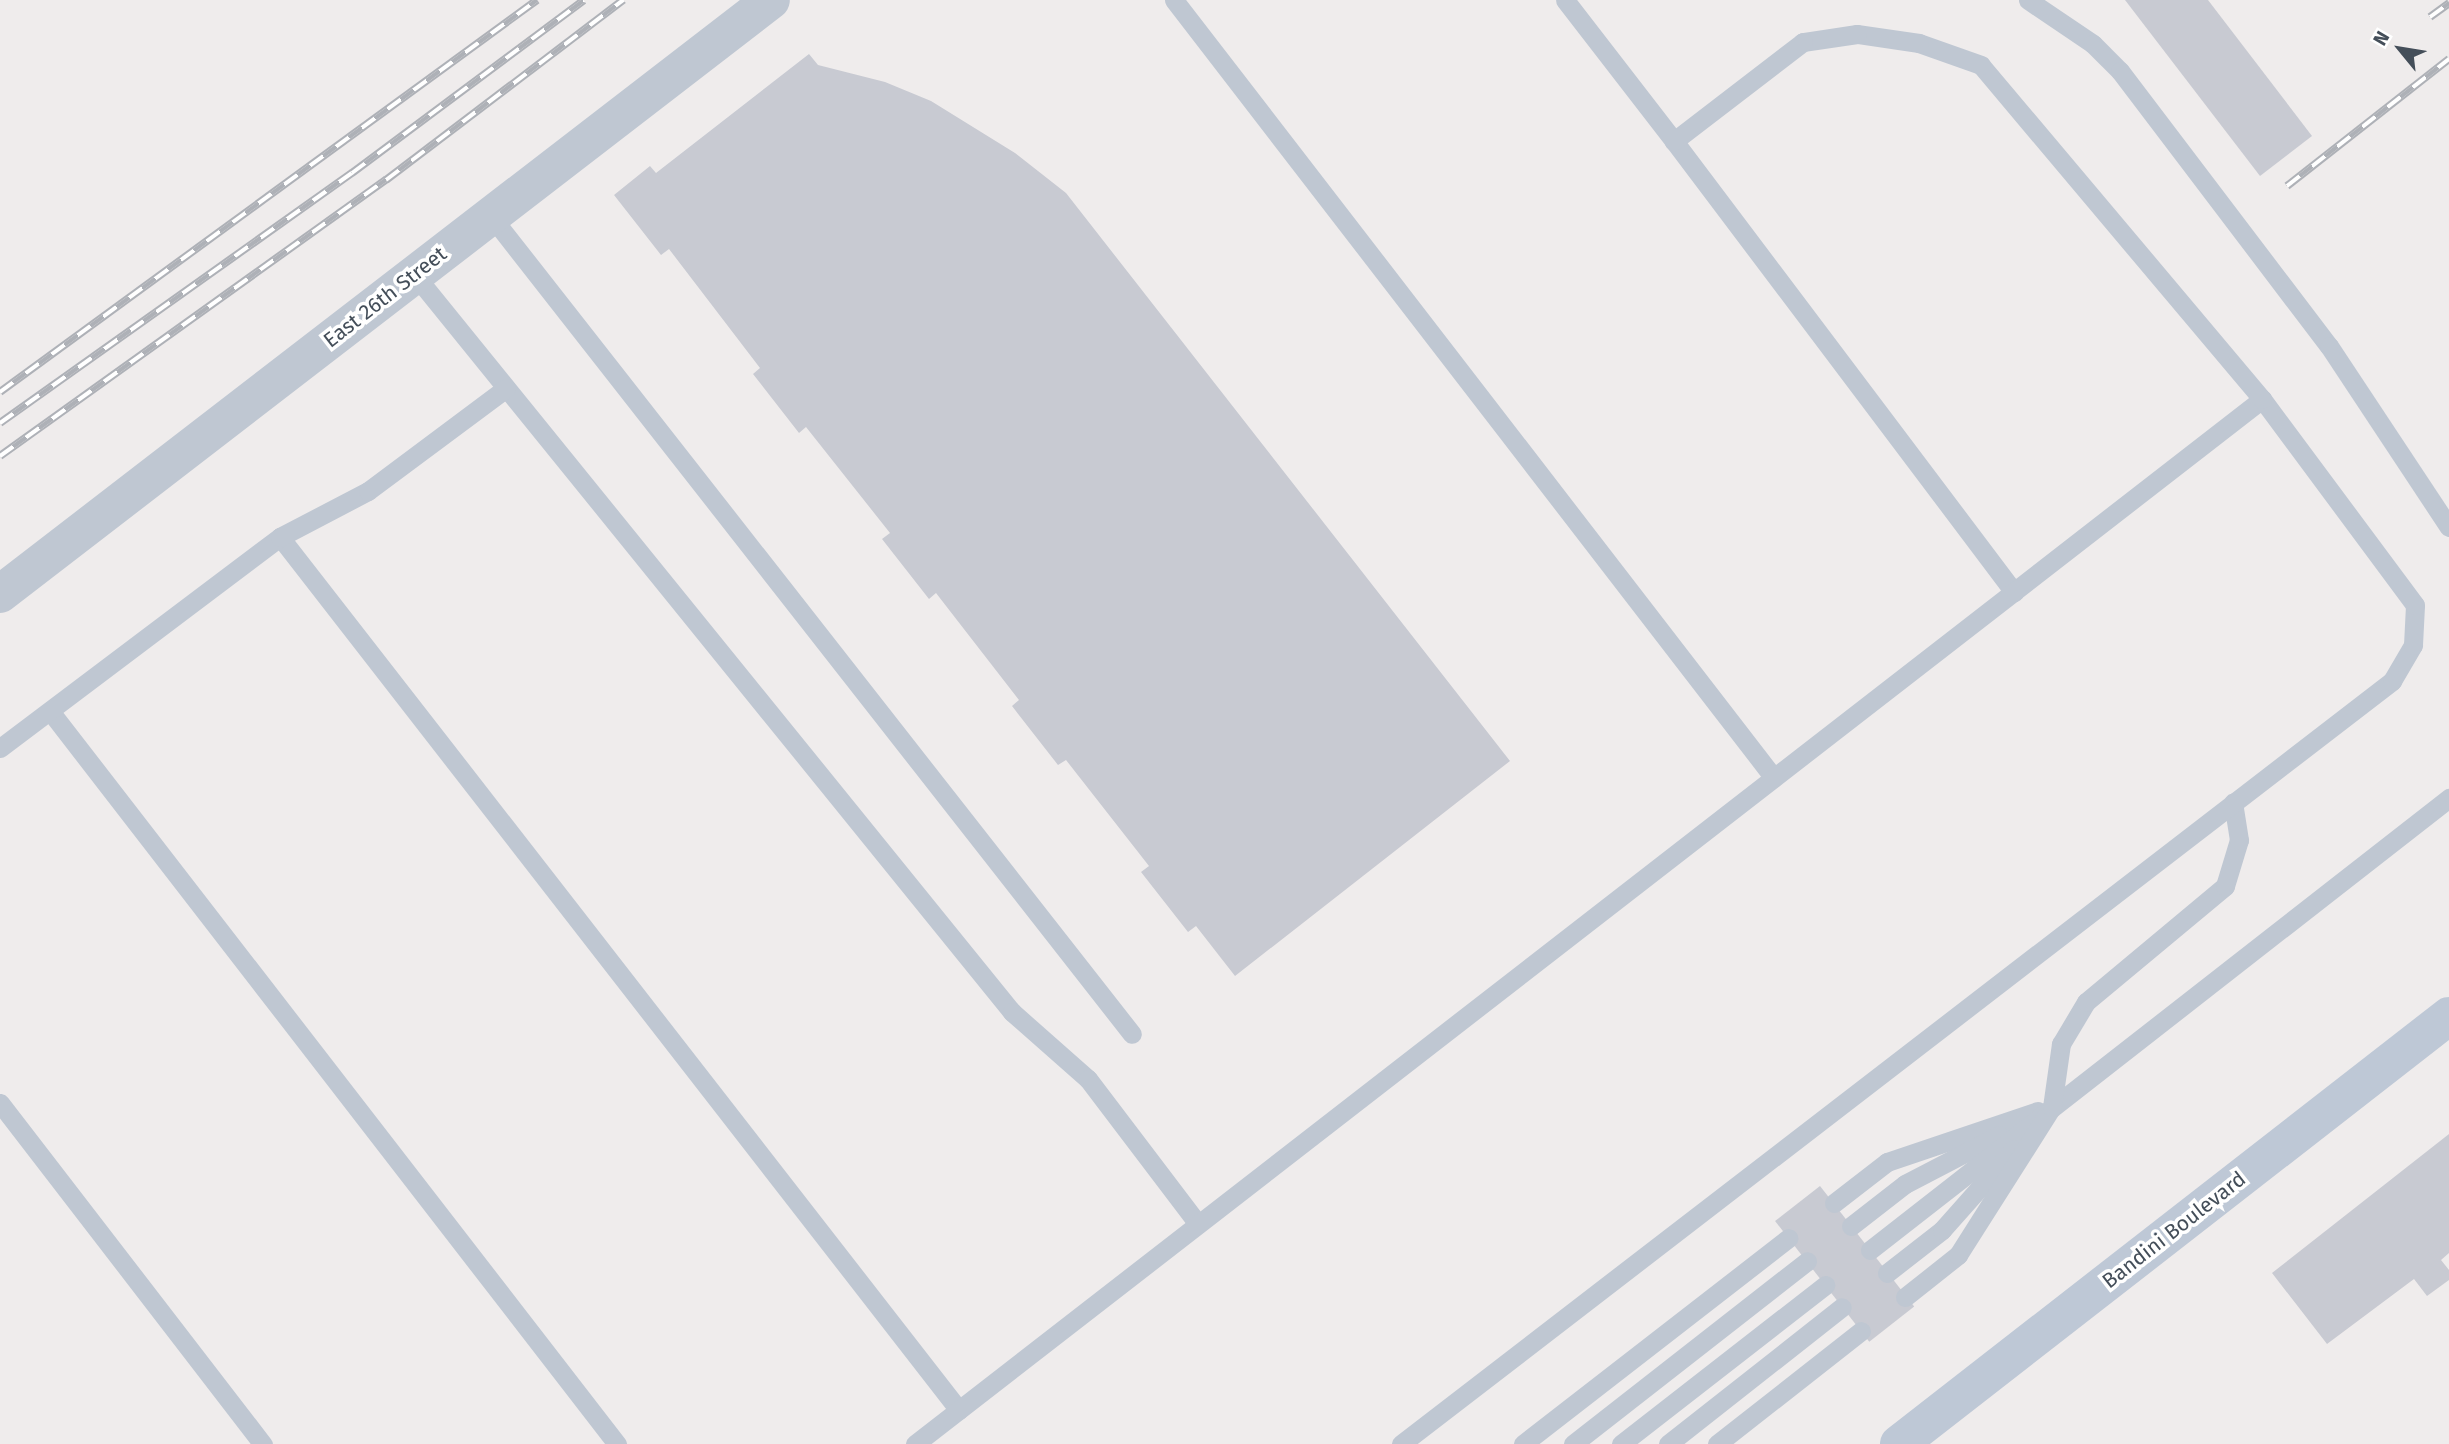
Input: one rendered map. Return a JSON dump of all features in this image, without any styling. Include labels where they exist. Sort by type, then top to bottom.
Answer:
[{"type":"main road","name":"Bandini Boulevard","points":[[1899,1444],[2449,1016]]},
{"type":"street","name":"East 26th Street","points":[[0,594],[771,0]]},
{"type":"lane","points":[[1174,0],[1774,778]]},
{"type":"lane","points":[[1565,0],[2014,592]]},
{"type":"lane","points":[[2028,0],[2093,44],[2120,71],[2329,346],[2449,527]]},
{"type":"lane","points":[[1401,1444],[2392,681],[2413,645],[2415,605],[2262,399],[1981,65],[1919,43],[1857,34],[1803,42],[1674,141]]},
{"type":"lane","points":[[491,216],[1132,1034]]},
{"type":"lane","points":[[414,275],[1012,1012],[1088,1079],[1198,1224]]},
{"type":"lane","points":[[0,748],[280,537],[368,491],[506,388]]},
{"type":"lane","points":[[915,1444],[2262,399]]},
{"type":"lane","points":[[280,537],[959,1410]]},
{"type":"lane","points":[[50,711],[617,1444]]},
{"type":"lane","points":[[1870,1250],[2449,798]]},
{"type":"lane","points":[[1905,1297],[1958,1255],[2052,1107],[2061,1044],[2085,1002],[2225,886],[2239,840],[2234,803]]},
{"type":"lane","points":[[0,1103],[263,1444]]},
{"type":"lane","points":[[1834,1203],[1887,1162],[2052,1107]]},
{"type":"lane","points":[[1851,1226],[1905,1184],[2052,1107]]},
{"type":"lane","points":[[1887,1273],[1942,1230],[2052,1107]]},
{"type":"lane","points":[[1523,1444],[1789,1238]]},
{"type":"lane","points":[[1573,1444],[1807,1261]]},
{"type":"lane","points":[[1621,1444],[1825,1285]]},
{"type":"lane","points":[[1668,1444],[1842,1307]]},
{"type":"lane","points":[[1717,1444],[1861,1331]]},
{"type":"building","points":[[2125,0],[2208,0],[2312,136],[2260,176]]},
{"type":"building","points":[[809,54],[818,65],[885,82],[931,101],[1015,153],[1066,193],[1510,761],[1235,976],[1196,926],[1188,932],[1141,872],[1149,866],[1066,760],[1058,765],[1012,706],[1019,700],[936,593],[929,599],[882,539],[890,533],[806,427],[799,433],[753,374],[760,368],[669,249],[661,255],[614,195],[650,166],[656,173]]},
{"type":"building","points":[[2449,1134],[2449,1253],[2441,1260],[2449,1270],[2449,1280],[2427,1296],[2414,1279],[2327,1344],[2272,1273]]},
{"type":"building","points":[[1820,1186],[1914,1307],[1869,1342],[1775,1221]]},
{"type":"railway","points":[[0,392],[537,0]]},
{"type":"railway","points":[[0,423],[352,173],[584,0]]},
{"type":"railway","points":[[0,456],[386,180],[623,0]]},
{"type":"railway","points":[[2430,17],[2449,3]]},
{"type":"railway","points":[[2287,186],[2449,59]]}]
